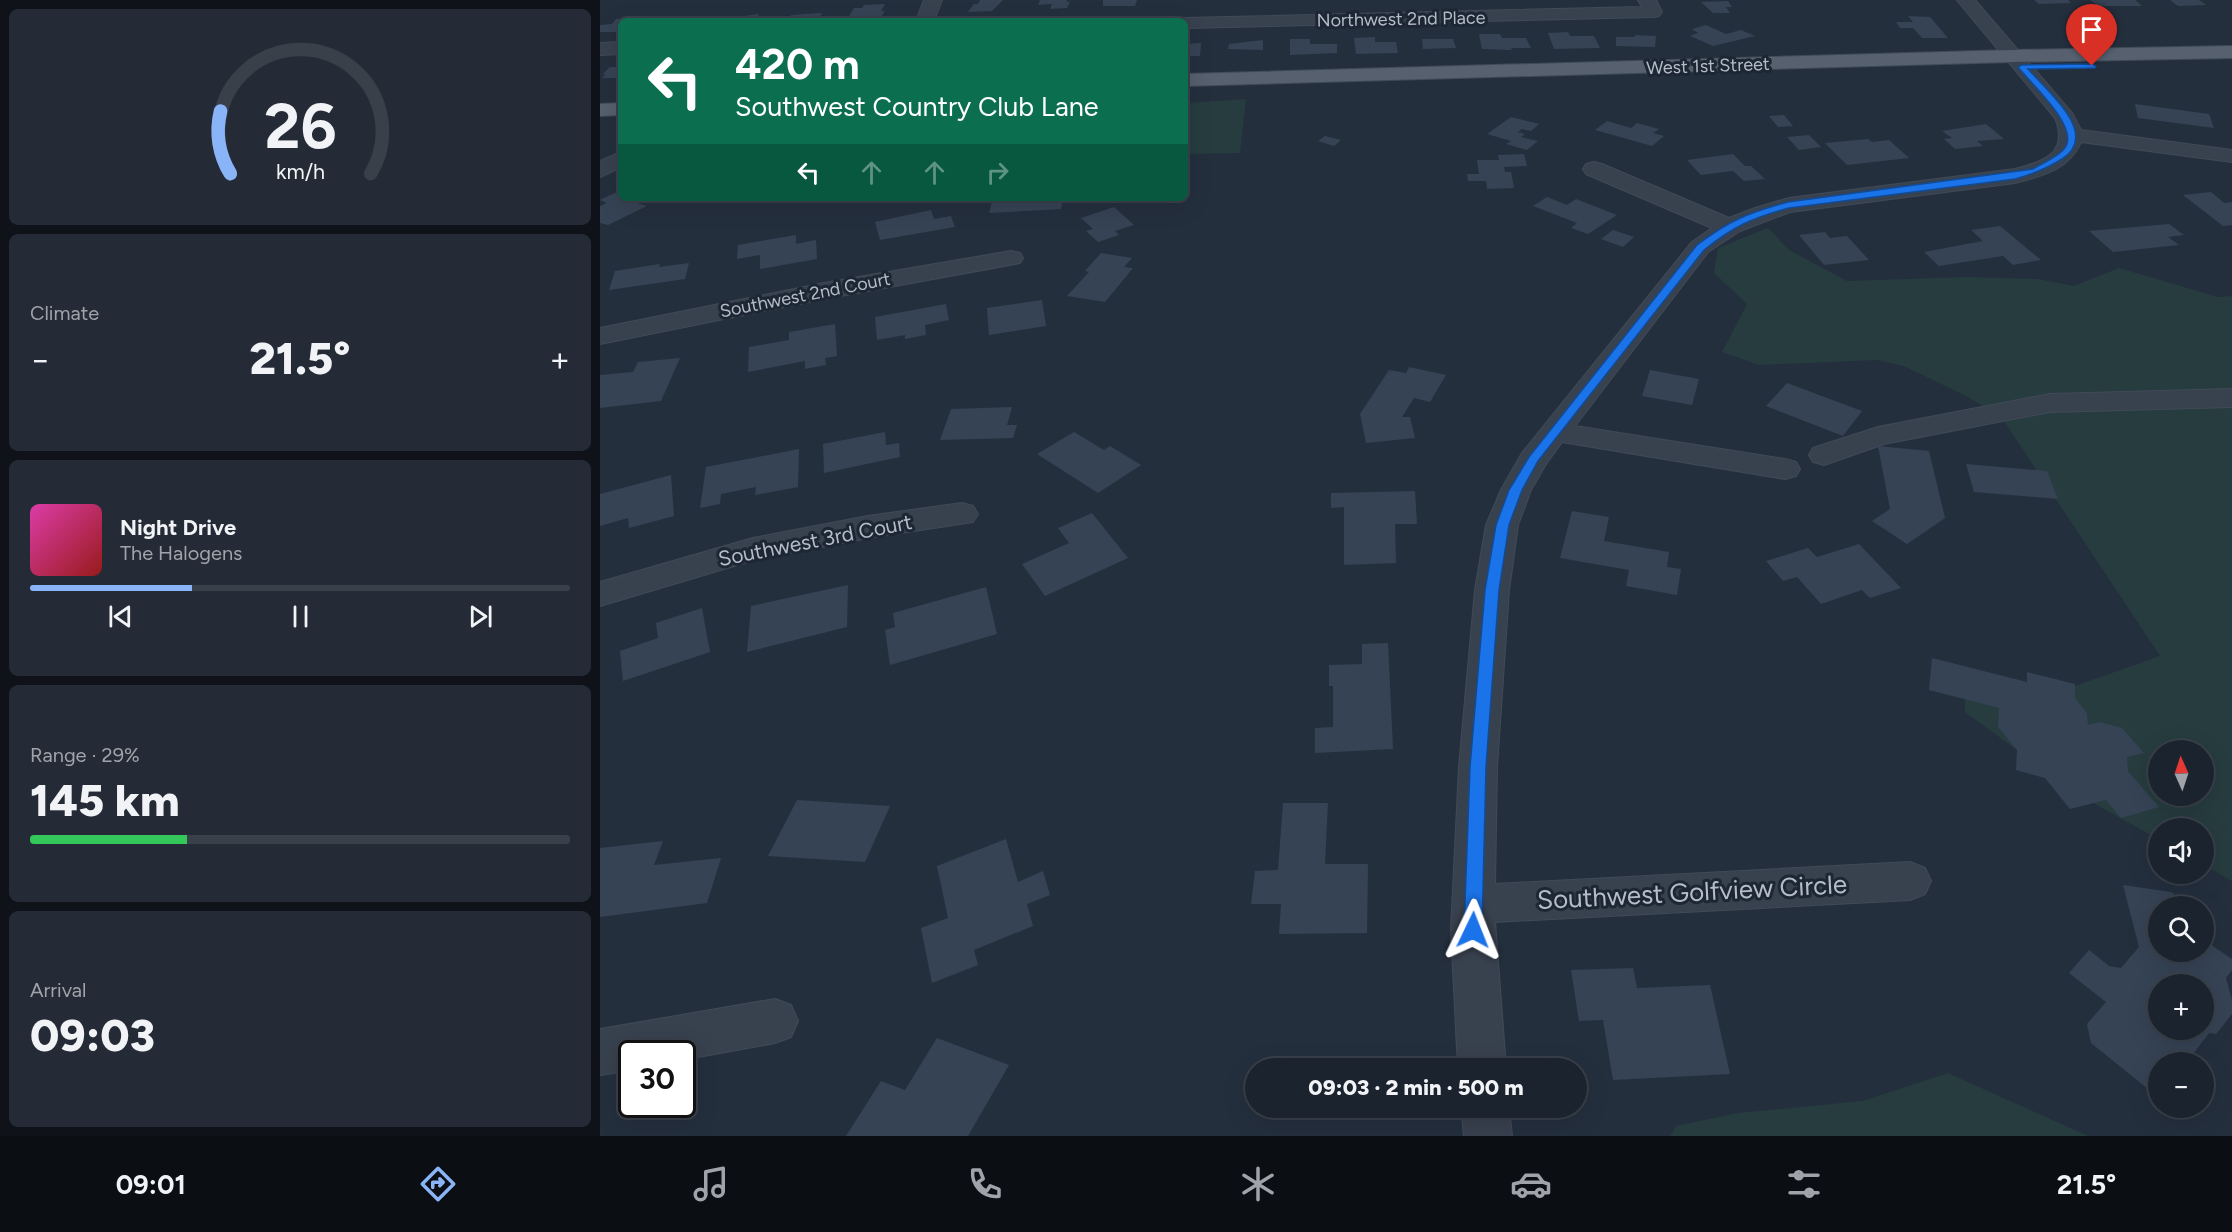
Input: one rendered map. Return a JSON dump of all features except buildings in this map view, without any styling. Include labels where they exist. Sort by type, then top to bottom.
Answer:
[{"type":"main road","name":"West 1st Street","points":[[1188,91],[2232,52]]},
{"type":"main road","name":"West 1st Street","points":[[1188,81],[2017,61],[2232,64]]},
{"type":"main road","points":[[600,110],[618,109]]},
{"type":"main road","points":[[600,120],[618,120]]},
{"type":"street","points":[[926,18],[933,0]]},
{"type":"street","points":[[1481,1058],[1473,930],[1478,767],[1492,590],[1502,525],[1521,480],[1533,460],[1700,248],[1728,226],[1754,214],[1788,205],[2015,176],[2036,171],[2068,151],[2073,140],[2072,129],[2065,117],[1966,0]]},
{"type":"street","name":"Northwest 2nd Place","points":[[1177,17],[1436,9],[1650,6]]},
{"type":"street","points":[[600,49],[618,48]]},
{"type":"street","points":[[2072,135],[2232,156]]},
{"type":"street","points":[[600,170],[618,160]]},
{"type":"street","points":[[1594,169],[1728,226]]},
{"type":"street","name":"Southwest 2nd Court","points":[[600,336],[835,289],[1011,258]]},
{"type":"street","points":[[1824,455],[1878,436],[2050,403],[2232,398]]},
{"type":"street","points":[[1555,432],[1785,469]]},
{"type":"street","name":"Southwest 3rd Court","points":[[600,594],[753,549],[868,526],[962,514]]},
{"type":"street","name":"Southwest Golfview Circle","points":[[1474,904],[1910,881]]},
{"type":"street","points":[[600,1052],[775,1021]]},
{"type":"street","points":[[1486,1118],[1488,1136]]},
{"type":"green space","points":[[1246,99],[1240,153],[1188,154],[1188,103]]},
{"type":"green space","points":[[1768,228],[1789,250],[1847,281],[1967,277],[2038,279],[2074,286],[2119,268],[2218,297],[2232,296],[2232,881],[2214,871],[2214,818],[2148,818],[2148,833],[2077,794],[1965,712],[1965,691],[2055,693],[2160,656],[2002,418],[1966,396],[1904,366],[1877,360],[1759,365],[1722,352],[1747,304],[1714,273],[1718,248]]},
{"type":"green space","points":[[1948,1073],[2088,1136],[1670,1136],[1676,1126],[1738,1113],[1863,1101]]},
{"type":"route","points":[[1473,930],[1478,767],[1492,590],[1502,525],[1516,490],[1533,460],[1700,248],[1728,226],[1754,214],[1788,205],[2015,176],[2036,171],[2068,151],[2073,140],[2072,129],[2065,117],[2022,67],[2092,66]]}]
